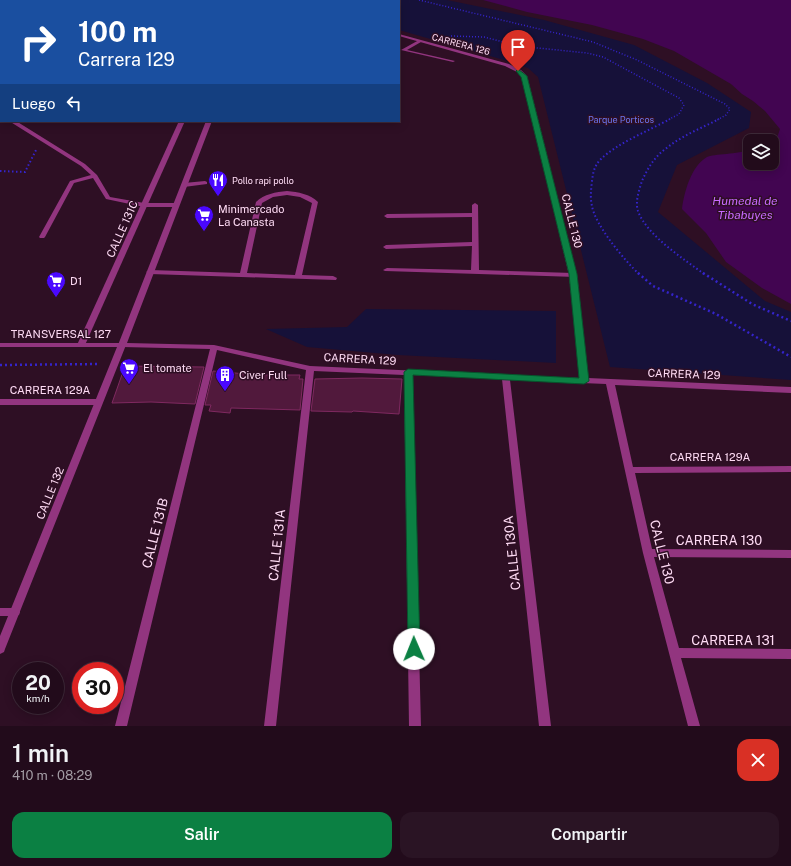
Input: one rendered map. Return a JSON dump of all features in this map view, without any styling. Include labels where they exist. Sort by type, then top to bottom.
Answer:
[{"type":"street","name":"CARRERA 126","points":[[400,35],[507,65],[518,71]]},
{"type":"street","points":[[419,41],[404,50],[454,61]]},
{"type":"street","name":"CALLE 130","points":[[518,71],[524,76],[573,274],[584,381]]},
{"type":"street","points":[[14,122],[83,165],[95,176],[104,194],[108,198],[144,205],[176,205]]},
{"type":"street","name":"CALLE 131C","points":[[81,345],[182,122]]},
{"type":"street","points":[[122,345],[208,122]]},
{"type":"street","points":[[42,237],[72,182],[95,176]]},
{"type":"street","points":[[184,185],[205,183]]},
{"type":"street","points":[[243,275],[259,202],[266,197],[276,194],[297,194],[310,197],[315,202],[298,276]]},
{"type":"street","points":[[475,205],[475,272]]},
{"type":"street","points":[[387,216],[475,215]]},
{"type":"street","points":[[386,247],[475,244]]},
{"type":"street","points":[[387,270],[573,274]]},
{"type":"street","points":[[150,272],[333,278]]},
{"type":"street","name":"TRANSVERSAL 127","points":[[0,345],[122,345]]},
{"type":"street","name":"CARRERA 129","points":[[122,345],[214,347],[310,368],[791,390]]},
{"type":"street","name":"CALLE 132","points":[[0,649],[122,345]]},
{"type":"street","name":"CALLE 131B","points":[[121,726],[214,347]]},
{"type":"street","name":"CALLE 131A","points":[[270,726],[310,368]]},
{"type":"street","points":[[408,372],[415,726]]},
{"type":"street","name":"CALLE 130A","points":[[506,377],[545,726]]},
{"type":"street","name":"CALLE 130","points":[[610,382],[648,553],[694,726]]},
{"type":"street","name":"CARRERA 129A","points":[[0,402],[99,402]]},
{"type":"street","name":"CARRERA 129A","points":[[630,470],[791,469]]},
{"type":"street","name":"CARRERA 130","points":[[648,553],[791,554]]},
{"type":"street","points":[[0,612],[15,612]]},
{"type":"street","name":"CARRERA 131","points":[[674,653],[791,654]]},
{"type":"path","points":[[419,0],[593,42],[637,60],[725,104],[730,109],[726,115],[673,143],[653,160],[640,184],[638,211],[646,225],[670,249],[752,304],[791,321]]},
{"type":"path","points":[[445,36],[484,37],[518,46],[587,52],[603,57],[679,98],[684,105],[680,114],[610,152],[600,160],[593,171],[591,194],[596,217],[631,266],[642,278],[667,292],[716,314],[791,357]]},
{"type":"path","points":[[0,171],[25,172],[41,139]]},
{"type":"path","points":[[0,365],[115,364]]},
{"type":"green space","name":"Parque Porticos","points":[[400,0],[447,0],[544,20],[634,45],[707,83],[751,112],[749,128],[677,165],[658,212],[765,301],[791,312],[791,380],[610,367],[538,77],[528,68],[400,30]]},
{"type":"green space","points":[[366,309],[556,311],[556,363],[398,355],[307,347],[266,329],[347,327]]},
{"type":"water","name":"Humedal de Tibabuyes","points":[[483,0],[791,0],[791,304],[762,288],[726,262],[706,233],[682,209],[684,195],[689,180],[701,161],[707,157],[743,151],[743,170],[779,170],[778,134],[780,129],[765,111],[731,84],[674,51],[643,39],[592,25],[527,12]]},
{"type":"building","points":[[125,366],[204,367],[195,404],[151,402],[112,403]]},
{"type":"building","points":[[213,371],[257,375],[300,375],[299,379],[303,379],[300,410],[231,408],[230,413],[209,411],[211,405],[205,405]]},
{"type":"building","points":[[315,379],[402,379],[399,414],[353,411],[311,411]]},
{"type":"place","name":"Pollo rapi pollo","points":[[218,197]]},
{"type":"place","name":"Minimercado La Canasta","points":[[204,232]]},
{"type":"place","name":"D1","points":[[56,298]]},
{"type":"place","name":"El tomate","points":[[129,385]]},
{"type":"place","name":"Civer Full","points":[[225,392]]},
{"type":"route","points":[[414,649],[408,372],[584,381],[573,274],[524,76],[518,71]]}]
